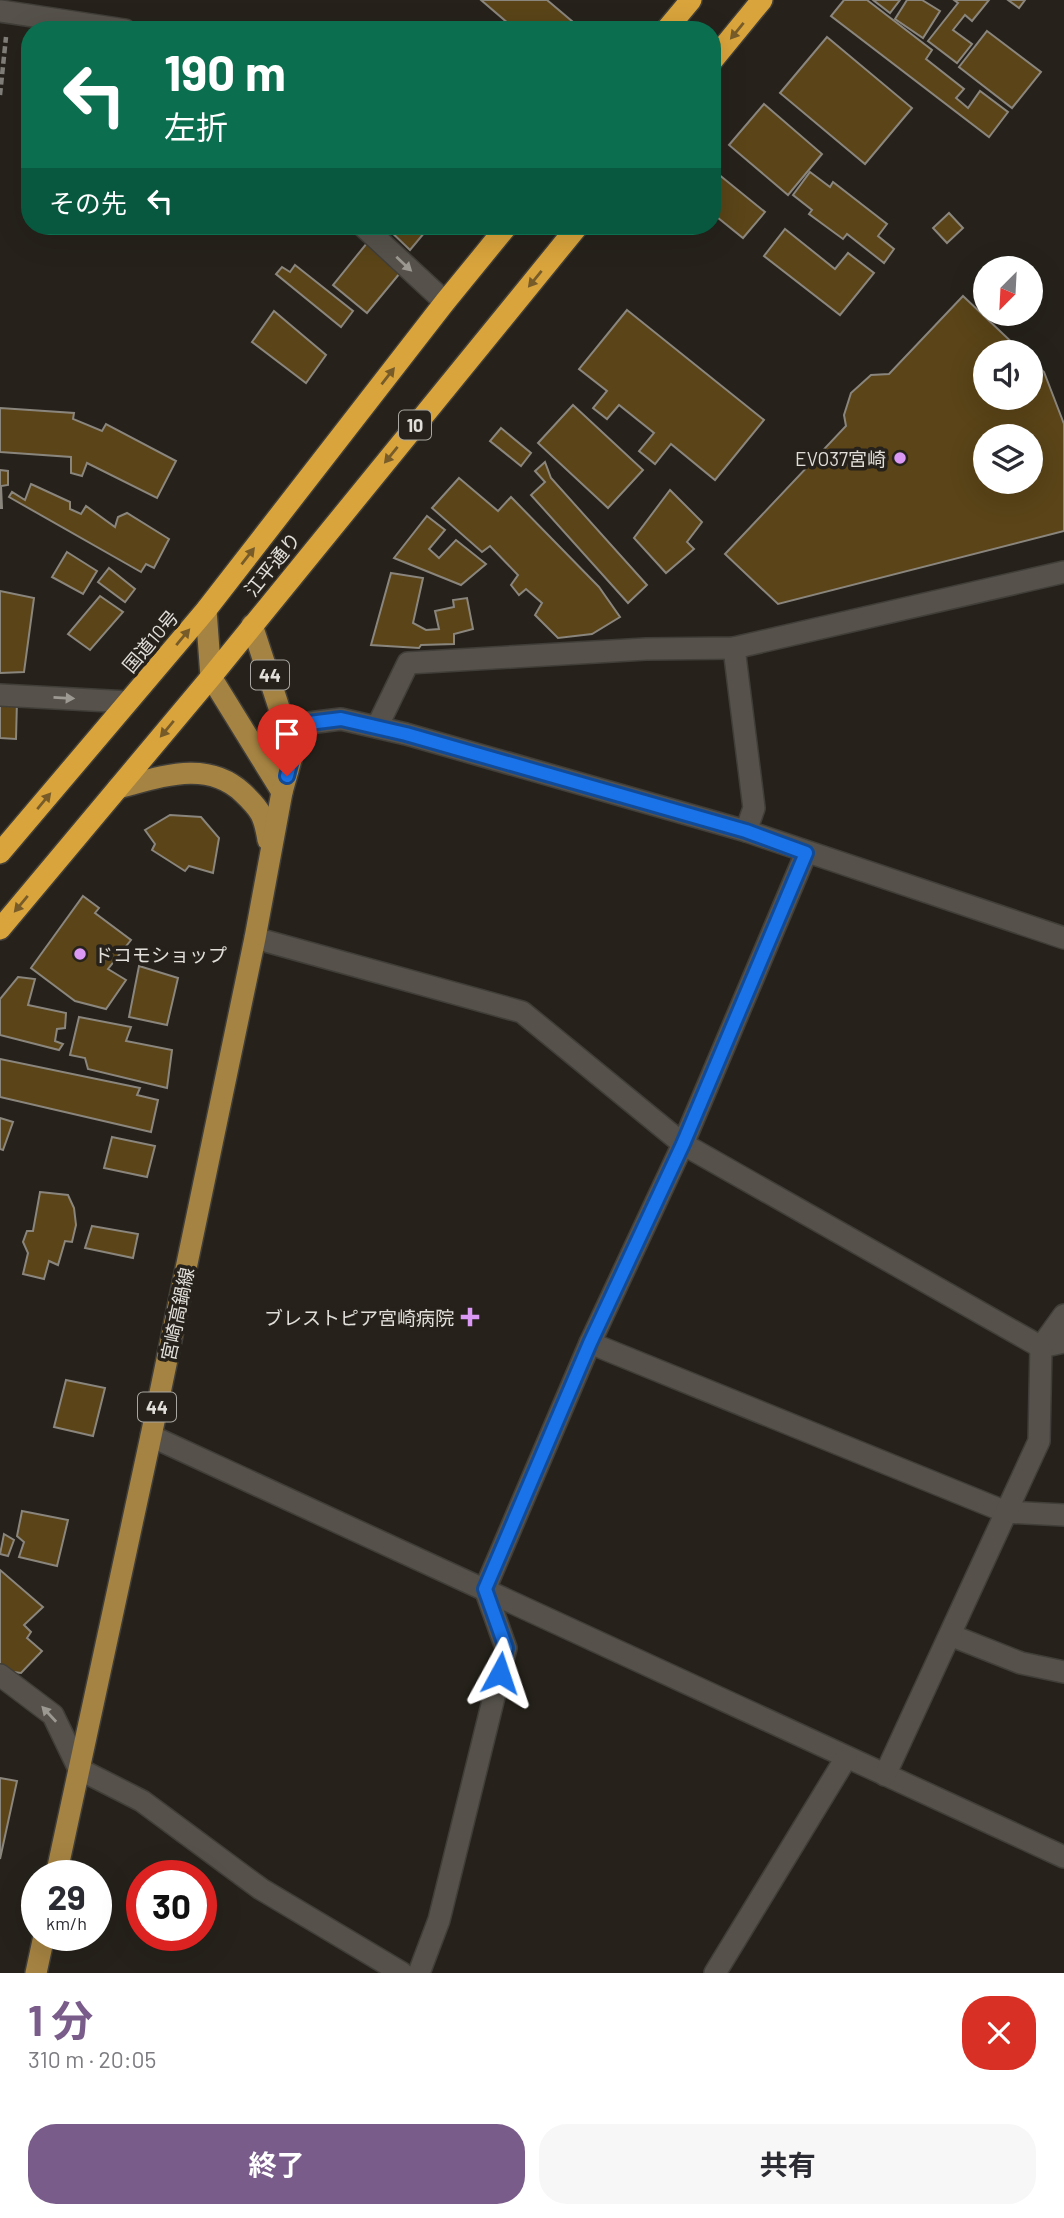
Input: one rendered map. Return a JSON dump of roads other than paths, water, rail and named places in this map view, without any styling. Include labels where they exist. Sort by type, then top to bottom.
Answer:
[{"type":"highway","points":[[674,21],[691,0]]},
{"type":"highway","points":[[721,50],[762,0]]},
{"type":"highway","name":"江平通り","points":[[206,610],[444,302],[500,235]]},
{"type":"highway","name":"江平通り","points":[[0,929],[211,677],[571,235]]},
{"type":"highway","name":"国道10号","points":[[128,702],[206,610]]},
{"type":"highway","points":[[0,853],[128,702]]},
{"type":"main road","name":"44","points":[[206,610],[211,677],[282,792]]},
{"type":"main road","name":"宮崎高鍋線","points":[[59,1860],[151,1436],[255,938],[282,792],[291,760],[285,726],[252,625]]},
{"type":"main road","points":[[118,788],[173,775],[216,775],[233,783],[264,816],[270,856]]},
{"type":"main road","points":[[36,1973],[41,1951]]},
{"type":"street","points":[[5,11],[68,21]]},
{"type":"street","points":[[373,235],[444,302]]},
{"type":"street","points":[[377,727],[408,663],[633,650],[734,649],[1064,572]]},
{"type":"street","points":[[734,649],[754,808],[746,831]]},
{"type":"street","points":[[0,695],[128,702]]},
{"type":"street","points":[[285,726],[341,719],[377,727],[746,831],[1064,938]]},
{"type":"street","points":[[419,1973],[439,1920],[506,1648],[485,1589],[590,1343],[683,1144],[806,853]]},
{"type":"street","points":[[255,938],[522,1013],[683,1144],[1041,1347],[1064,1342]]},
{"type":"street","points":[[885,1775],[1039,1441],[1041,1347],[1064,1315]]},
{"type":"street","points":[[590,1343],[1006,1512],[1064,1515]]},
{"type":"street","points":[[151,1436],[1064,1857]]},
{"type":"street","points":[[950,1634],[1021,1663],[1064,1672]]},
{"type":"street","points":[[0,1675],[53,1715],[79,1769],[142,1801],[261,1889],[402,1973]]},
{"type":"street","points":[[720,1971],[846,1758]]},
{"type":"place","name":"EVO37宮崎","points":[[900,458]]},
{"type":"place","name":"ドコモショップ","points":[[80,954]]},
{"type":"place","name":"ブレストピア宮崎病院","points":[[470,1317]]}]
